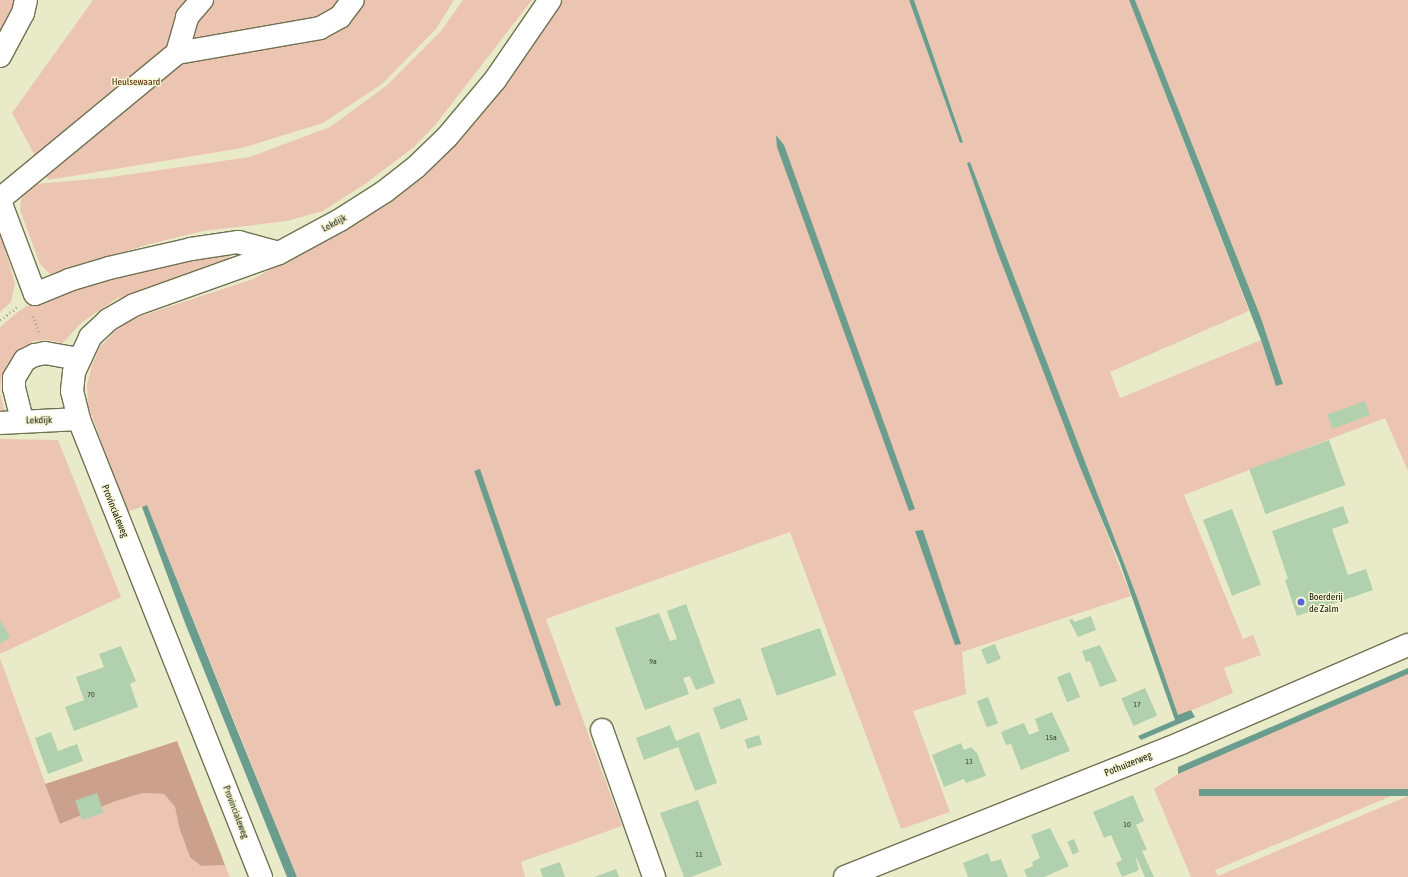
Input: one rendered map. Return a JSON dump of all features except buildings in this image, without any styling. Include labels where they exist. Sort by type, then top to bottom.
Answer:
[{"type":"street","points":[[0,56],[23,13],[26,0]]},
{"type":"street","points":[[177,53],[186,17],[202,0]]},
{"type":"street","points":[[279,253],[238,242],[191,249],[96,272],[28,304],[0,200],[143,79],[177,53],[320,28],[340,18],[353,0]]},
{"type":"street","name":"Lekdijk","points":[[279,253],[340,220],[384,192],[416,167],[447,137],[495,80],[550,0]]},
{"type":"street","name":"Provincialeweg","points":[[262,877],[79,420],[72,391],[79,359],[90,337],[108,320],[134,305],[279,253]]},
{"type":"street","points":[[22,420],[14,378],[25,360],[35,355],[45,353],[79,359]]},
{"type":"street","name":"Lekdijk","points":[[0,423],[22,420],[79,420]]},
{"type":"street","name":"Pothuizerweg","points":[[845,877],[1181,743],[1408,645]]},
{"type":"street","points":[[602,730],[654,877]]},
{"type":"path","points":[[0,320],[28,304],[39,334]]},
{"type":"green space","points":[[0,0],[13,0],[12,16],[0,52]]},
{"type":"green space","name":"Heulsewaard","points":[[93,0],[454,0],[436,29],[382,84],[323,123],[242,148],[48,180],[12,113]]},
{"type":"green space","points":[[463,0],[532,0],[436,124],[414,147],[365,184],[323,211],[287,221],[203,231],[150,244],[50,274],[40,264],[20,210],[22,191],[35,184],[104,178],[250,157],[330,127],[386,86],[441,31]]},
{"type":"green space","points":[[562,0],[909,0],[960,143],[963,141],[914,0],[1129,0],[1249,311],[1110,372],[1120,398],[1261,340],[1276,386],[1283,383],[1261,318],[1135,0],[1408,0],[1408,471],[1385,418],[1184,495],[1243,639],[1253,635],[1261,655],[1224,668],[1233,693],[1178,716],[1137,597],[970,162],[997,251],[1131,596],[962,652],[966,694],[913,711],[950,812],[901,829],[790,532],[546,619],[622,826],[521,862],[525,877],[297,877],[147,505],[127,512],[88,405],[87,385],[92,365],[100,347],[115,331],[132,319],[253,279],[362,218]]},
{"type":"green space","points":[[0,230],[15,284],[11,302],[0,312]]},
{"type":"green space","points":[[228,251],[230,260],[209,270],[116,299],[81,323],[63,343],[48,340],[34,341],[19,349],[8,363],[1,380],[0,394],[0,327],[19,311],[52,291]]},
{"type":"green space","points":[[0,394],[6,417],[0,416]]},
{"type":"green space","points":[[0,439],[58,440],[121,597],[0,654]]},
{"type":"green space","points":[[0,658],[60,824],[113,802],[143,793],[164,794],[175,807],[179,827],[201,866],[225,865],[230,877],[0,877]]},
{"type":"green space","points":[[1408,674],[1408,789],[1215,870],[1218,876],[1408,796],[1408,877],[1191,877],[1154,789],[1178,774]]},
{"type":"shaded area","points":[[177,741],[225,865],[201,866],[190,857],[179,827],[175,807],[164,794],[143,793],[113,802],[60,824],[45,784]]},
{"type":"water","points":[[909,0],[914,0],[963,142],[960,143]]},
{"type":"water","points":[[1129,0],[1135,0],[1261,318],[1283,384],[1276,386],[1261,340]]},
{"type":"water","points":[[776,135],[784,145],[915,509],[909,511],[777,147]]},
{"type":"water","points":[[970,162],[1137,597],[1178,715],[1191,710],[1195,717],[1141,740],[1138,736],[1175,720],[1120,563],[1080,467],[997,251],[967,163]]},
{"type":"water","points":[[480,469],[561,704],[555,706],[474,471]]},
{"type":"water","points":[[147,505],[297,877],[287,877],[185,623],[142,507]]},
{"type":"water","points":[[923,530],[961,644],[955,645],[915,531]]},
{"type":"water","points":[[1408,668],[1408,674],[1178,774],[1178,767]]},
{"type":"water","points":[[1199,789],[1408,789],[1408,796],[1199,796]]},
{"type":"place","name":"Boerderij de Zalm","points":[[1301,602]]}]
